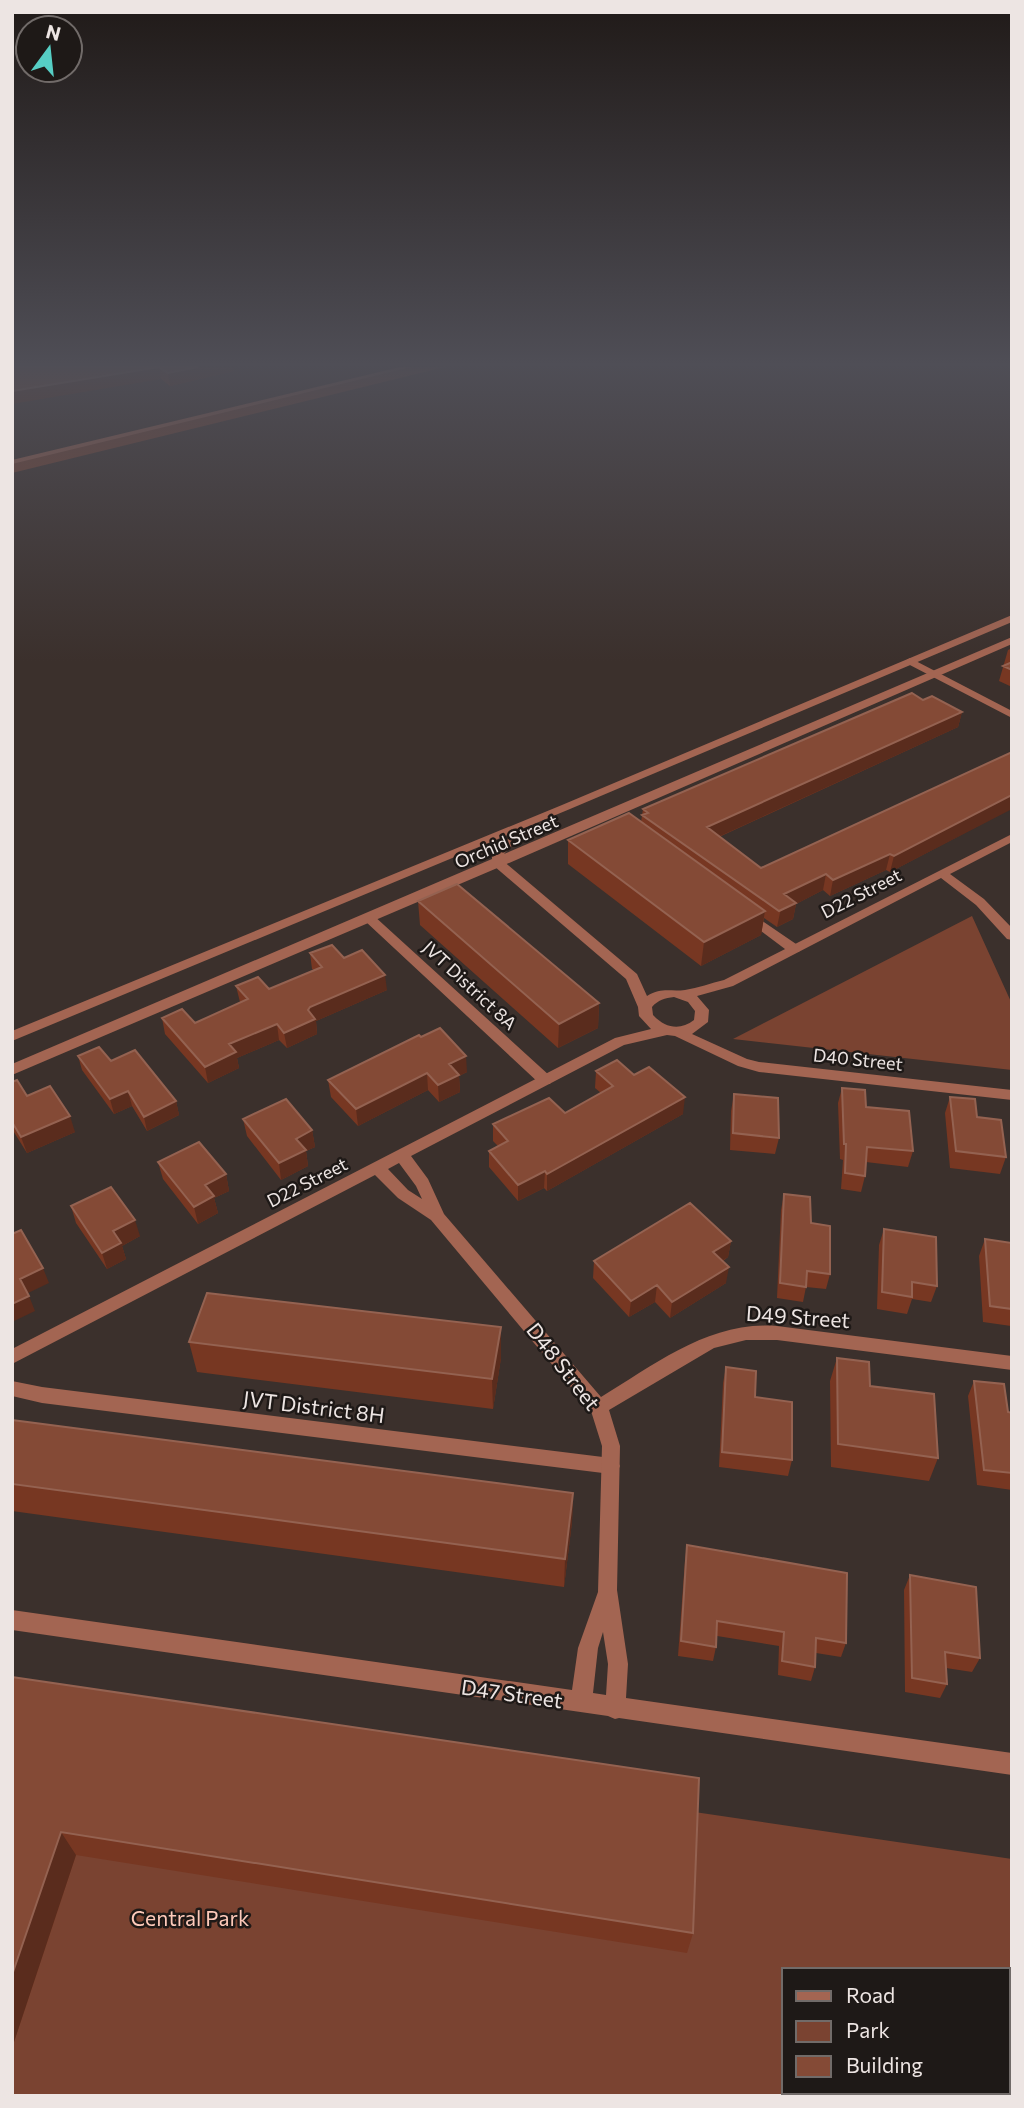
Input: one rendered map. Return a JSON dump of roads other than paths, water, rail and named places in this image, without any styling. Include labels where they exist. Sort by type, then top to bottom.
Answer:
[{"type":"street","name":"Orchid Street","points":[[12,1036],[566,807],[1012,618]]},
{"type":"street","name":"Orchid Street","points":[[12,1070],[498,863],[614,819],[1012,640]]},
{"type":"street","points":[[910,661],[1012,715]]},
{"type":"street","points":[[566,807],[554,821],[506,844],[498,853],[498,863],[632,977],[693,999],[715,1048]]},
{"type":"street","name":"D22 Street","points":[[675,994],[729,983],[1012,836]]},
{"type":"street","points":[[942,873],[980,902],[1012,936]]},
{"type":"street","points":[[739,910],[794,949]]},
{"type":"street","name":"JVT District 8A","points":[[369,918],[545,1080]]},
{"type":"street","points":[[632,977],[651,1023],[671,1031],[691,1029],[701,1016]]},
{"type":"street","name":"D22 Street","points":[[701,1016],[729,983]]},
{"type":"street","points":[[645,1010],[656,996],[675,994]]},
{"type":"street","name":"D22 Street","points":[[620,1041],[645,1010]]},
{"type":"street","name":"D22 Street","points":[[12,1357],[620,1041],[671,1031]]},
{"type":"street","name":"D40 Street","points":[[671,1031],[715,1048],[743,1063],[775,1070],[1008,1093]]},
{"type":"street","name":"D48 Street","points":[[402,1155],[423,1183],[437,1216]]},
{"type":"street","name":"D48 Street","points":[[378,1168],[403,1194],[437,1216],[599,1407],[611,1446],[607,1590],[618,1664],[615,1709]]},
{"type":"street","name":"D49 Street","points":[[599,1407],[713,1339],[745,1332],[777,1333],[1012,1363]]},
{"type":"street","name":"JVT District 8H","points":[[12,1388],[42,1395],[611,1466]]},
{"type":"street","name":"D48 Street","points":[[580,1703],[588,1648],[607,1590]]},
{"type":"street","name":"D47 Street","points":[[12,1620],[615,1709],[1012,1764]]},
{"type":"park label","name":"Central Park","points":[[190,1917]]}]
